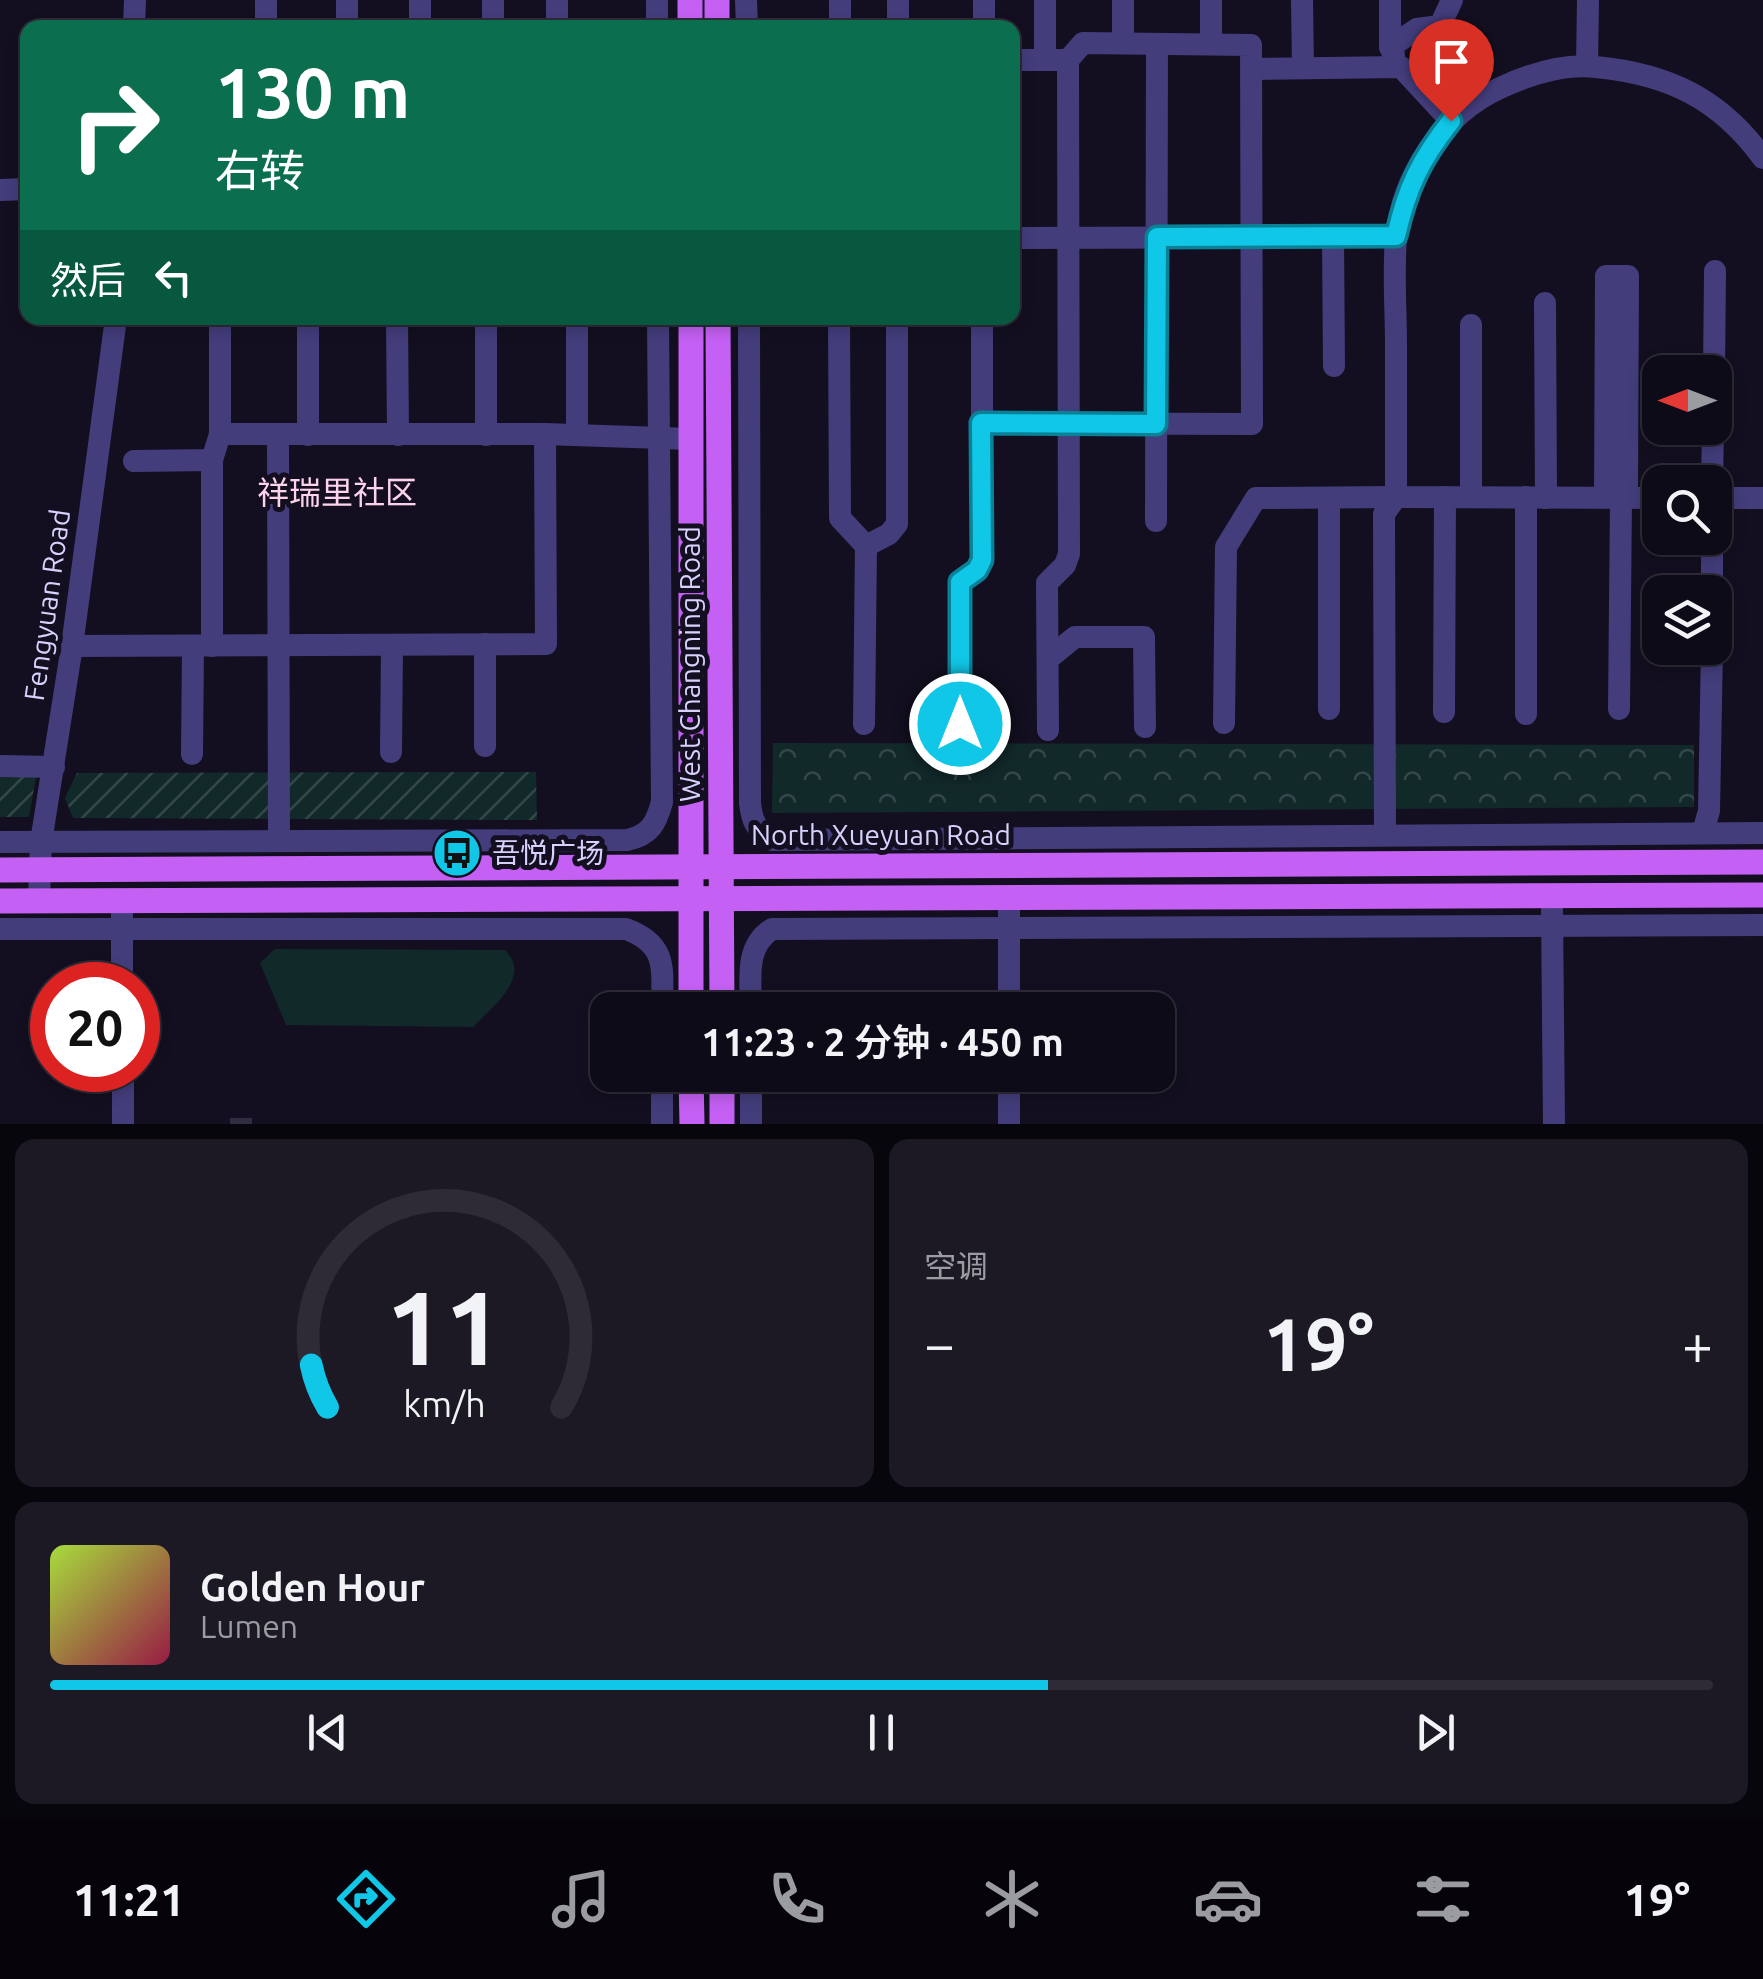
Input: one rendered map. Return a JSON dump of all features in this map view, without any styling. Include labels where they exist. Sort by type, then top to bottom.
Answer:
[{"type":"main road","name":"West Changning Road","points":[[691,325],[691,992]]},
{"type":"main road","name":"West Changning Road","points":[[718,325],[722,992]]},
{"type":"main road","points":[[1552,862],[1552,896]]},
{"type":"main road","name":"North Xueyuan Road","points":[[0,870],[1763,862]]},
{"type":"main road","points":[[0,901],[1763,895]]},
{"type":"main road","points":[[692,1092],[692,1124]]},
{"type":"main road","points":[[722,1092],[722,1124]]},
{"type":"street","points":[[1044,0],[1056,60],[1068,238],[1069,554],[1065,565],[1047,583],[1048,730]]},
{"type":"street","points":[[1123,0],[1123,44]]},
{"type":"street","points":[[1211,0],[1211,44]]},
{"type":"street","points":[[1302,0],[1302,68]]},
{"type":"street","points":[[1390,0],[1396,57],[1451,121]]},
{"type":"street","points":[[1252,69],[1302,68],[1396,57],[1417,30],[1440,26],[1452,0]]},
{"type":"street","points":[[1588,0],[1588,66]]},
{"type":"street","points":[[981,423],[1252,424],[1251,44],[1084,43],[1056,60],[1020,60]]},
{"type":"street","points":[[1156,521],[1157,44]]},
{"type":"street","points":[[1386,835],[1384,514],[1396,498],[1396,236],[1406,194],[1425,154],[1451,121],[1485,95],[1553,69],[1588,66],[1623,69],[1684,88],[1719,109],[1746,134],[1763,158]]},
{"type":"street","points":[[1020,238],[1396,236]]},
{"type":"street","points":[[1333,237],[1334,366]]},
{"type":"street","points":[[1714,355],[1716,271]]},
{"type":"street","points":[[1617,498],[1628,276],[1606,276],[1617,498],[1619,709]]},
{"type":"street","points":[[1526,714],[1545,304]]},
{"type":"street","name":"Fengyuan Road","points":[[39,901],[40,842],[72,646],[115,325]]},
{"type":"street","points":[[192,754],[203,646],[212,460],[220,434],[220,325]]},
{"type":"street","points":[[308,325],[308,436]]},
{"type":"street","points":[[397,325],[398,435]]},
{"type":"street","points":[[486,325],[486,434]]},
{"type":"street","points":[[577,325],[577,434]]},
{"type":"street","name":"West Changning Road","points":[[279,841],[627,840],[642,837],[656,823],[662,802],[658,325]]},
{"type":"street","points":[[749,325],[752,821],[772,840],[1763,833]]},
{"type":"street","points":[[839,325],[840,518],[866,546],[864,724]]},
{"type":"street","points":[[866,546],[897,524],[897,325]]},
{"type":"street","points":[[960,724],[960,582],[977,570],[982,560],[982,325]]},
{"type":"street","points":[[1471,498],[1472,325]]},
{"type":"street","points":[[220,434],[577,434],[691,439]]},
{"type":"street","points":[[72,646],[546,644],[545,434]]},
{"type":"street","points":[[0,842],[279,841],[278,436]]},
{"type":"street","points":[[134,460],[212,460]]},
{"type":"street","points":[[1224,723],[1226,547],[1256,498],[1642,498]]},
{"type":"street","points":[[1329,498],[1329,709]]},
{"type":"street","points":[[1444,712],[1445,498]]},
{"type":"street","points":[[1732,498],[1763,498]]},
{"type":"street","points":[[1048,660],[1075,637],[1144,636],[1145,727]]},
{"type":"street","points":[[484,644],[484,746]]},
{"type":"street","points":[[391,752],[392,645]]},
{"type":"street","points":[[1703,832],[1709,811],[1712,665]]},
{"type":"street","points":[[0,766],[54,766]]},
{"type":"street","points":[[1552,833],[1552,862]]},
{"type":"street","points":[[1552,896],[1554,1124]]},
{"type":"street","points":[[1008,992],[1009,898]]},
{"type":"street","points":[[122,900],[122,962]]},
{"type":"street","points":[[752,992],[754,946],[759,937],[772,929],[1763,925]]},
{"type":"street","points":[[0,929],[626,930],[646,937],[656,946],[662,965],[662,992]]},
{"type":"street","points":[[123,1092],[123,1124]]},
{"type":"street","points":[[662,1092],[662,1124]]},
{"type":"street","points":[[751,1092],[751,1124]]},
{"type":"street","points":[[1008,1092],[1008,1124]]},
{"type":"green space","points":[[773,743],[1694,745],[1694,807],[772,813]]},
{"type":"green space","points":[[0,771],[37,771],[29,817],[0,817]]},
{"type":"green space","points":[[536,772],[537,820],[73,818],[65,798],[77,773]]},
{"type":"green space","points":[[275,949],[505,950],[514,971],[506,992],[473,1027],[286,1025],[260,963]]},
{"type":"tunnel","points":[[241,1118],[241,1124]]},
{"type":"place","name":"吾悦广场","points":[[457,853]]},
{"type":"district","name":"祥瑞里社区","points":[[337,493]]},
{"type":"route","points":[[960,724],[960,582],[977,570],[982,560],[981,423],[1156,424],[1157,237],[1396,236],[1406,194],[1425,154],[1451,121]]}]
